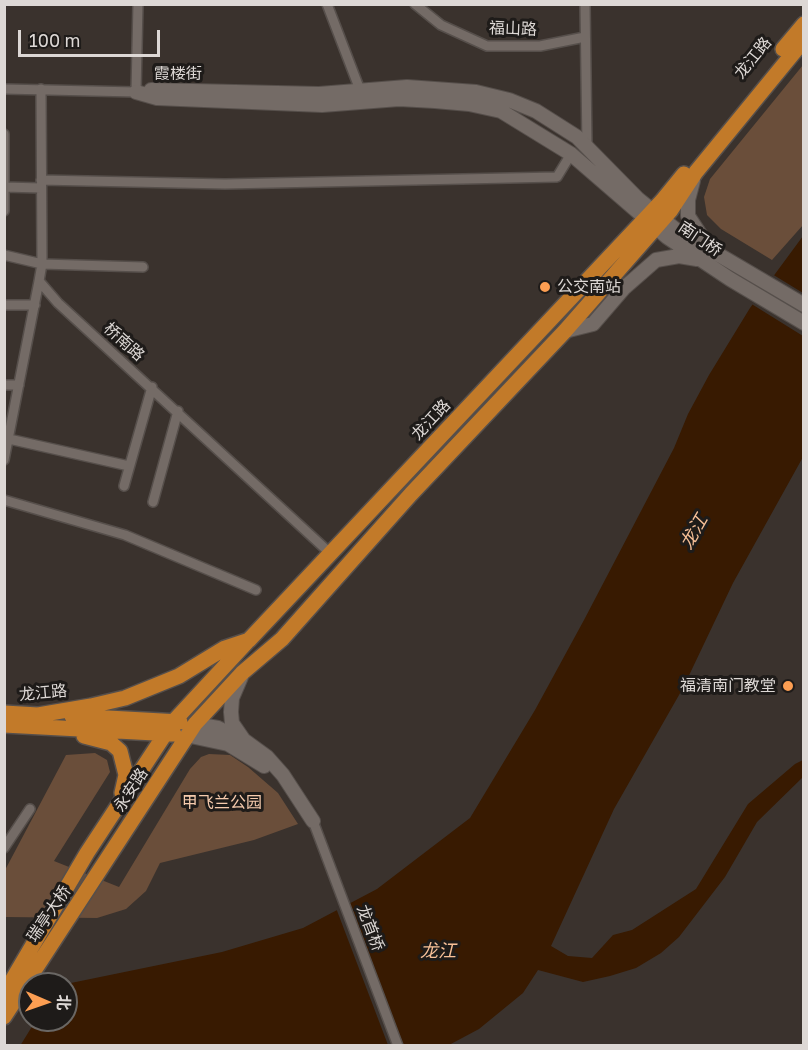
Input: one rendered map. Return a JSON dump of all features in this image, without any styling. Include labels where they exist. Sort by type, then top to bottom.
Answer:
[{"type":"main road","name":"龙江路","points":[[242,673],[282,639],[411,494],[565,331],[804,24]]},
{"type":"main road","name":"龙江路","points":[[4,714],[38,715],[125,698],[179,676],[225,648],[249,640],[653,219],[696,172],[804,40]]},
{"type":"main road","name":"永安路","points":[[87,853],[169,727],[249,640]]},
{"type":"main road","name":"永安路","points":[[105,863],[191,730],[242,673]]},
{"type":"main road","points":[[38,715],[191,730]]},
{"type":"main road","name":"龙江路","points":[[4,725],[169,727]]},
{"type":"main road","points":[[58,727],[76,735],[96,737],[111,743],[120,751],[126,775],[119,805]]},
{"type":"main road","name":"瑞亭大桥","points":[[4,994],[87,853]]},
{"type":"main road","name":"瑞亭大桥","points":[[4,1017],[105,863]]},
{"type":"street","points":[[4,89],[136,92],[138,4]]},
{"type":"street","points":[[327,4],[360,90]]},
{"type":"street","name":"福山路","points":[[415,4],[441,24],[487,46],[540,46],[585,37]]},
{"type":"street","points":[[587,5],[585,37],[587,147]]},
{"type":"street","points":[[4,460],[42,264],[41,89]]},
{"type":"street","name":"霞楼街","points":[[136,92],[157,89],[319,94],[360,90],[443,89],[509,100],[536,111],[577,137],[653,219]]},
{"type":"street","name":"霞楼街","points":[[136,92],[157,98],[322,105],[399,99],[469,104],[501,111],[571,154],[653,219]]},
{"type":"street","points":[[4,134],[4,211]]},
{"type":"street","points":[[5,187],[41,184],[225,184],[557,177],[571,154]]},
{"type":"street","points":[[696,172],[688,200],[688,216],[712,252]]},
{"type":"street","name":"南门桥","points":[[653,219],[804,305]]},
{"type":"street","name":"南门桥","points":[[653,219],[699,259],[804,323]]},
{"type":"street","points":[[4,255],[42,264],[143,267]]},
{"type":"street","points":[[565,331],[593,324],[624,288],[656,260],[679,256],[699,259]]},
{"type":"street","name":"桥南路","points":[[39,280],[58,303],[152,387],[330,554]]},
{"type":"street","points":[[4,305],[35,305]]},
{"type":"street","points":[[4,385],[19,385]]},
{"type":"street","points":[[124,486],[152,387]]},
{"type":"street","points":[[153,502],[178,411]]},
{"type":"street","points":[[9,439],[129,466]]},
{"type":"street","points":[[4,500],[124,535],[256,590]]},
{"type":"street","points":[[242,673],[232,698],[231,712],[232,723],[245,741]]},
{"type":"street","points":[[191,730],[218,728],[245,741],[267,757],[283,775],[310,822]]},
{"type":"street","points":[[191,730],[228,744],[261,764],[310,822]]},
{"type":"street","points":[[4,848],[30,809]]},
{"type":"street","name":"龙首桥","points":[[310,822],[393,1046]]},
{"type":"street","name":"龙首桥","points":[[310,822],[398,1046]]},
{"type":"green space","points":[[803,65],[803,225],[772,260],[721,229],[707,215],[704,197],[710,179]]},
{"type":"green space","name":"甲飞兰公园","points":[[95,753],[107,760],[110,772],[54,861],[119,887],[190,769],[201,757],[209,754],[230,755],[248,767],[278,793],[298,824],[254,840],[160,863],[146,891],[126,909],[97,918],[5,917],[4,872],[66,755]]},
{"type":"water","name":"龙江","points":[[803,236],[803,457],[733,583],[683,688],[614,809],[551,946],[568,956],[592,958],[613,935],[632,930],[696,889],[748,804],[795,764],[803,760],[803,777],[757,822],[725,877],[679,937],[661,953],[636,968],[610,976],[583,982],[538,970],[523,993],[479,1029],[449,1045],[5,1045],[18,1032],[78,1032],[78,982],[222,952],[303,928],[377,889],[470,818],[535,710],[674,448],[688,414],[750,308]]},
{"type":"pier","points":[[772,274],[803,293],[803,336],[750,303]]},
{"type":"pier","points":[[347,902],[402,1045],[388,1045],[336,908]]},
{"type":"pier","points":[[18,992],[18,1032],[29,1032],[20,1046],[5,1045],[4,995]]},
{"type":"place","name":"公交南站","points":[[545,287]]},
{"type":"place","name":"福清南门教堂","points":[[788,686]]}]
